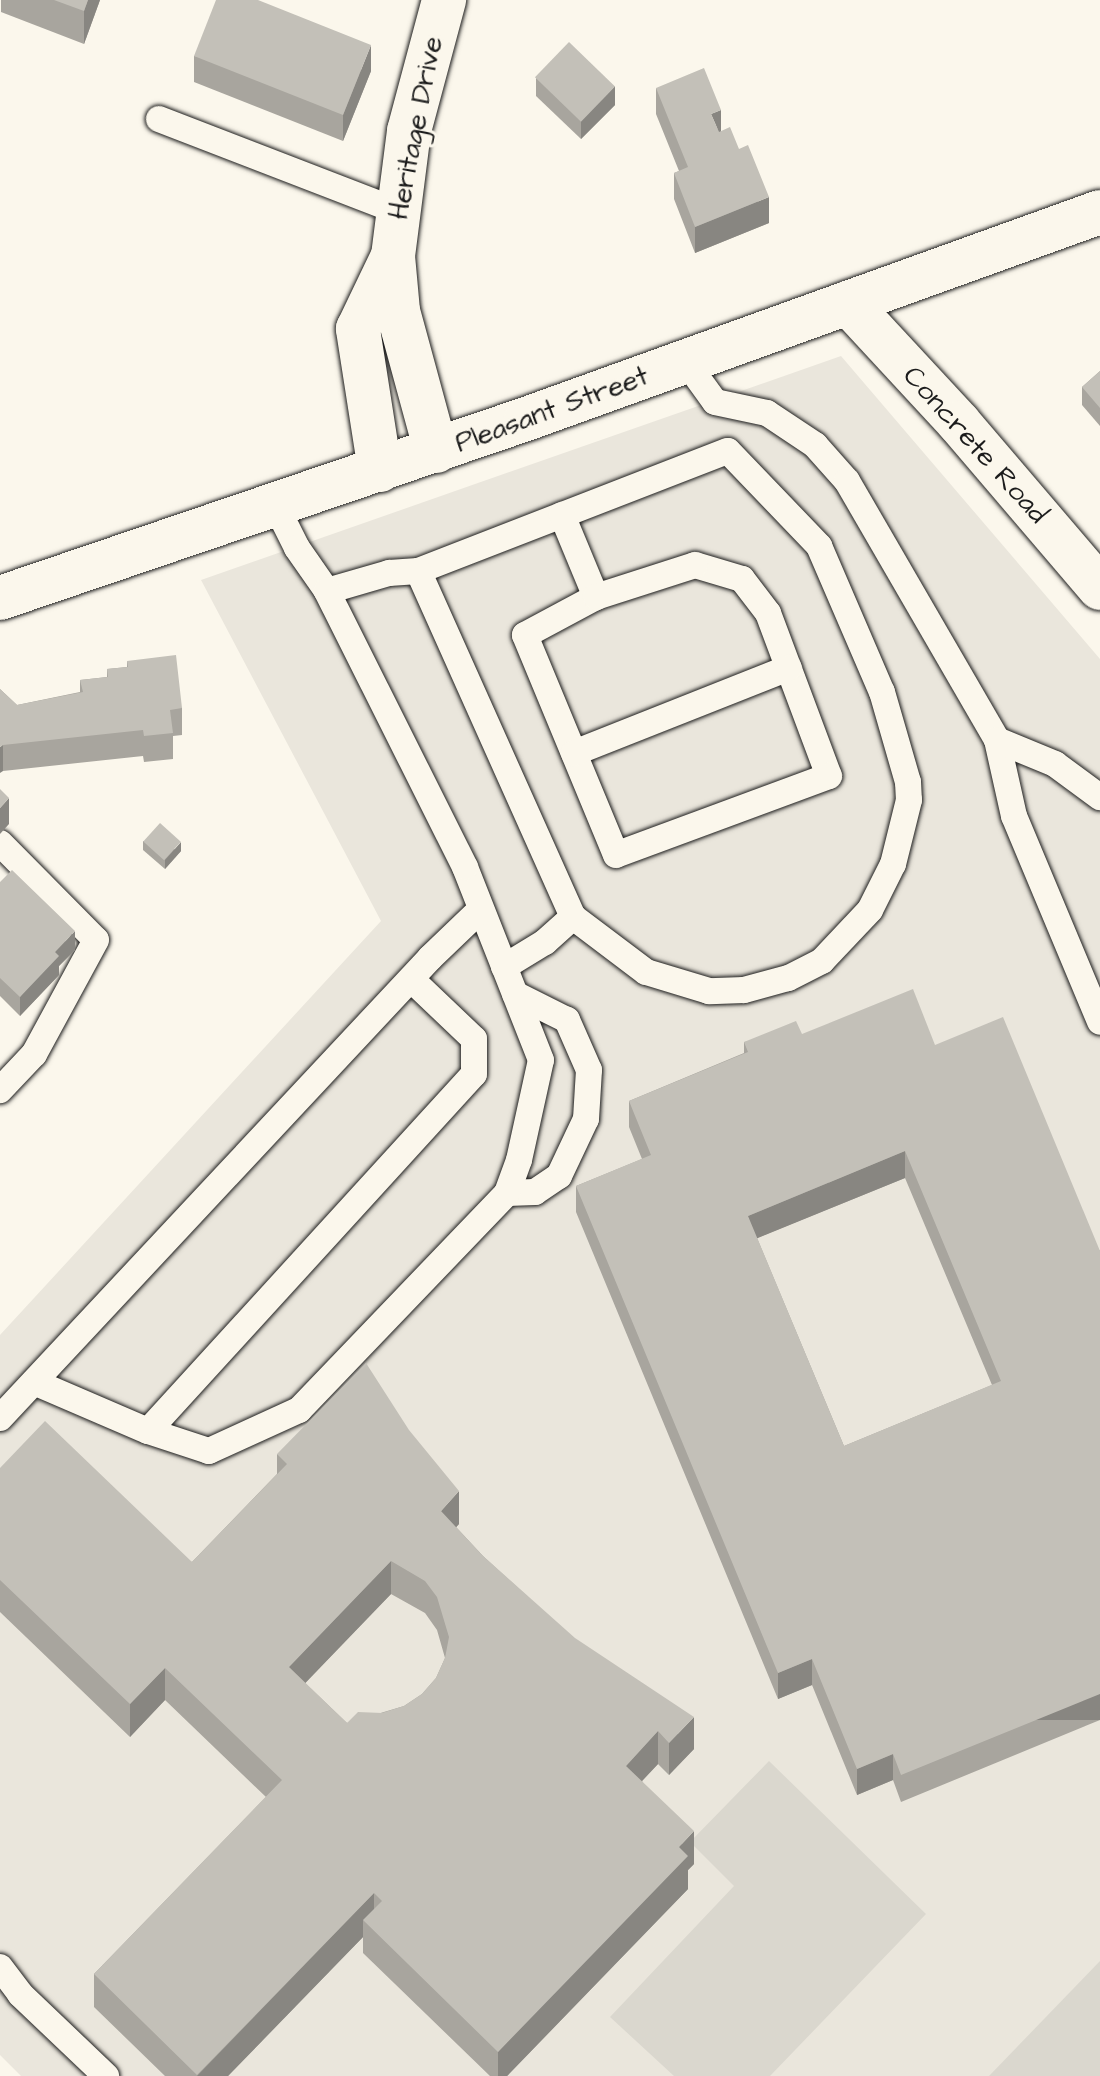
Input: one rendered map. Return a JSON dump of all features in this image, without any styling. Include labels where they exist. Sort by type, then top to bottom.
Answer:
[{"type":"main road","name":"Heritage Drive","points":[[436,451],[398,311],[393,256],[409,131],[444,0]]},
{"type":"main road","name":"Pleasant Street","points":[[0,598],[436,451],[1100,212]]},
{"type":"main road","name":"Heritage Drive","points":[[380,470],[358,329],[393,256]]},
{"type":"main road","name":"Concrete Road","points":[[848,303],[959,423],[1100,588]]},
{"type":"lane","points":[[159,119],[398,211]]},
{"type":"lane","points":[[686,362],[715,402],[767,413],[815,445],[847,481],[997,740],[1014,816],[1093,984],[1100,1022]]},
{"type":"lane","points":[[327,591],[389,573],[418,571],[728,451],[819,546],[882,692],[908,782],[909,800],[893,864],[870,910],[822,961],[788,978],[744,990],[709,991],[646,972],[573,917],[418,571]]},
{"type":"lane","points":[[34,1382],[148,1431],[209,1451],[299,1410],[507,1193],[519,1160],[541,1060],[465,867],[327,591],[297,548],[276,506]]},
{"type":"lane","points":[[562,515],[596,597]]},
{"type":"lane","points":[[695,565],[742,579],[768,613],[789,668],[829,776],[616,855],[525,635],[596,597],[695,565]]},
{"type":"lane","points":[[574,753],[789,668]]},
{"type":"lane","points":[[997,740],[1055,764],[1100,797]]},
{"type":"lane","points":[[0,843],[96,940],[34,1054],[0,1090]]},
{"type":"lane","points":[[0,1418],[411,979],[480,910]]},
{"type":"lane","points":[[504,967],[545,942],[573,917]]},
{"type":"lane","points":[[148,1431],[474,1074],[474,1039],[411,979]]},
{"type":"lane","points":[[507,1193],[535,1192],[559,1176],[586,1119],[589,1070],[567,1020],[515,994]]},
{"type":"lane","points":[[0,1967],[20,1994],[106,2076]]},
{"type":"shaded area","points":[[841,356],[1100,659],[1100,2076],[21,2076],[0,2055],[0,1335],[381,921],[201,580]]},
{"type":"shaded area","points":[[769,1761],[926,1914],[770,2076],[674,2076],[610,2017],[734,1886],[690,1842]]},
{"type":"shaded area","points":[[1100,1961],[1100,2076],[989,2076]]},
{"type":"building","points":[[54,0],[88,0],[84,11]]},
{"type":"building","points":[[216,0],[258,0],[371,45],[343,115],[194,56]]},
{"type":"building","points":[[569,42],[615,86],[581,122],[535,77]]},
{"type":"building","points":[[704,68],[721,110],[711,114],[719,132],[730,127],[739,149],[748,145],[769,197],[695,227],[674,173],[688,167],[656,88]]},
{"type":"building","points":[[1100,371],[1100,408],[1082,387]]},
{"type":"building","points":[[176,655],[182,708],[170,710],[173,733],[144,736],[143,730],[0,747],[0,689],[17,705],[83,692],[80,680],[108,677],[107,669],[128,667],[127,661]]},
{"type":"building","points":[[0,789],[9,798],[0,808]]},
{"type":"building","points":[[160,823],[181,842],[164,860],[143,842]]},
{"type":"building","points":[[12,870],[75,931],[55,952],[59,956],[20,997],[0,978],[0,882]]},
{"type":"building","points":[[913,989],[935,1045],[1003,1017],[1100,1251],[1100,1694],[901,1775],[893,1754],[857,1769],[812,1659],[778,1673],[576,1186],[651,1155],[629,1101],[748,1052],[744,1042],[796,1021],[802,1034]],"holes":[[[905,1151],[1001,1381],[844,1446],[748,1216]]]},
{"type":"building","points":[[366,1363],[409,1430],[459,1491],[441,1511],[483,1556],[575,1638],[694,1717],[669,1743],[658,1731],[626,1766],[694,1831],[679,1847],[688,1856],[498,2052],[363,1920],[382,1901],[374,1893],[197,2075],[94,1974],[282,1780],[165,1668],[130,1704],[0,1580],[0,1468],[45,1421],[192,1562],[287,1464],[277,1454]],"holes":[[[391,1561],[425,1581],[437,1597],[449,1637],[445,1658],[436,1678],[422,1694],[404,1706],[382,1713],[358,1712],[347,1723],[289,1667]]]}]
